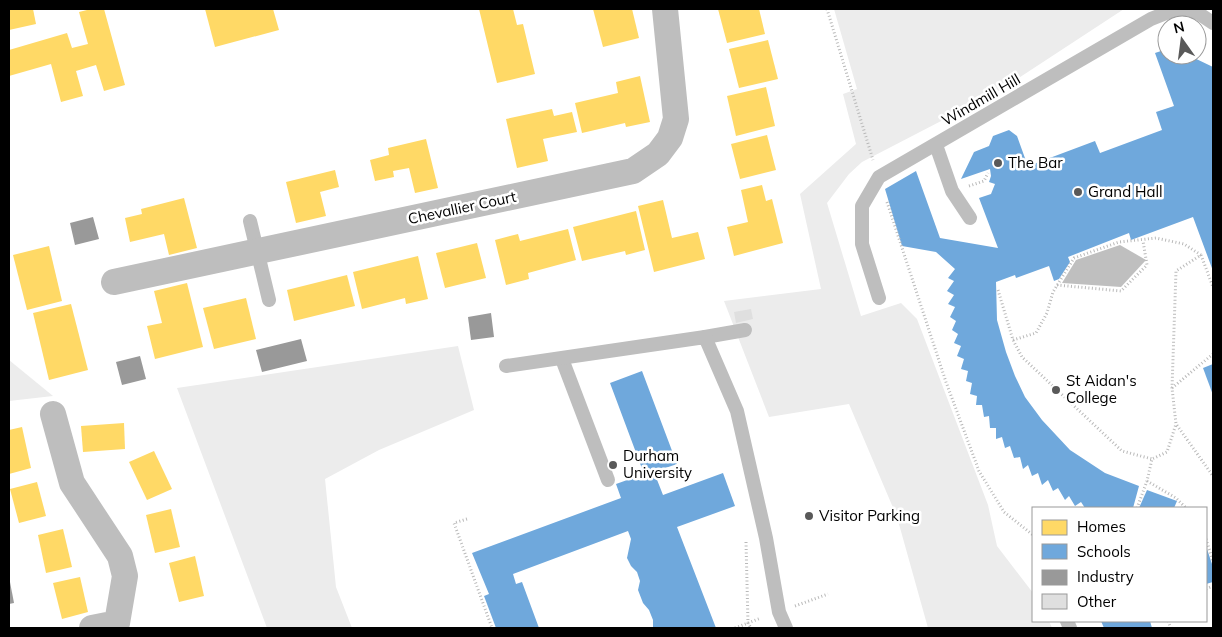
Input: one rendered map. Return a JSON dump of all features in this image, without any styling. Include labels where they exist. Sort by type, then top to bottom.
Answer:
[{"type":"street","name":"Chevallier Court","points":[[114,282],[633,171],[658,154],[670,138],[676,119],[665,9]]},
{"type":"street","points":[[53,414],[72,483],[120,556],[125,576],[119,626],[92,628]]},
{"type":"lane","name":"Windmill Hill","points":[[879,176],[1158,16],[1171,11],[1198,13],[1213,23]]},
{"type":"lane","points":[[936,145],[952,191],[970,218]]},
{"type":"lane","points":[[879,176],[862,206],[862,244],[879,298]]},
{"type":"lane","points":[[250,221],[269,300]]},
{"type":"lane","points":[[506,366],[562,360],[745,330]]},
{"type":"lane","points":[[705,337],[737,411],[766,538],[779,612],[786,628]]},
{"type":"lane","points":[[562,360],[608,480]]},
{"type":"path","points":[[827,9],[946,382],[979,471],[1004,512],[1032,534]]},
{"type":"path","points":[[1012,340],[1036,333],[1046,313],[1053,292],[1074,258],[1119,242],[1156,238],[1184,244],[1202,255],[1213,287]]},
{"type":"path","points":[[1057,285],[1121,291],[1147,265],[1143,240]]},
{"type":"path","points":[[998,290],[1012,340],[1022,357],[1122,451],[1152,459],[1167,452],[1176,424],[1172,388],[1176,271],[1202,255]]},
{"type":"path","points":[[1172,388],[1213,354]]},
{"type":"path","points":[[1176,424],[1213,476]]},
{"type":"path","points":[[1137,507],[1147,481],[1152,459]]},
{"type":"path","points":[[1147,481],[1176,498],[1185,507]]},
{"type":"path","points":[[467,519],[454,523],[492,628]]},
{"type":"path","points":[[1207,542],[1213,561]]},
{"type":"path","points":[[779,612],[828,594]]},
{"type":"path","points":[[735,628],[759,619]]},
{"type":"shaded area","points":[[834,9],[1124,9],[999,91],[862,162],[849,174],[827,203],[861,316],[901,303],[917,319],[988,505],[997,546],[1032,592],[1032,622],[1049,622],[1052,628],[928,628],[897,517],[849,404],[769,417],[724,301],[821,289],[800,194],[856,144],[843,94],[857,89]]},
{"type":"shaded area","points":[[1120,245],[1146,260],[1121,287],[1062,283],[1076,260]]},
{"type":"shaded area","points":[[458,346],[474,410],[379,450],[325,479],[336,587],[352,628],[267,628],[177,388]]},
{"type":"shaded area","points":[[9,360],[53,396],[9,401]]},
{"type":"building: Homes","points":[[9,9],[33,9],[36,24],[9,30]]},
{"type":"building: Homes","points":[[91,9],[104,9],[125,85],[104,91],[96,65],[76,71],[83,96],[61,102],[51,64],[9,76],[9,50],[67,33],[72,48],[88,44],[79,12]]},
{"type":"building: Homes","points":[[205,9],[273,9],[279,30],[215,47]]},
{"type":"building: Homes","points":[[479,9],[513,9],[517,25],[523,24],[535,74],[497,83]]},
{"type":"building: Homes","points":[[593,9],[632,9],[639,38],[603,47]]},
{"type":"building: Homes","points":[[718,9],[759,9],[765,34],[727,43]]},
{"type":"building: Homes","points":[[768,40],[778,79],[739,88],[729,49]]},
{"type":"building: Homes","points":[[640,76],[650,122],[626,127],[625,123],[582,133],[575,103],[618,93],[616,82]]},
{"type":"building: Homes","points":[[766,87],[775,126],[736,136],[727,96]]},
{"type":"building: Homes","points":[[552,109],[554,116],[572,112],[577,132],[543,139],[548,161],[517,168],[506,119]]},
{"type":"building: Homes","points":[[767,135],[776,170],[740,179],[731,144]]},
{"type":"building: Homes","points":[[426,139],[438,188],[415,193],[409,168],[393,171],[394,177],[375,181],[370,160],[389,155],[388,148]]},
{"type":"building: Homes","points":[[335,170],[339,187],[320,192],[326,216],[296,223],[286,182]]},
{"type":"building: Homes","points":[[762,185],[766,201],[772,199],[783,243],[734,256],[727,227],[748,222],[741,190]]},
{"type":"building: Homes","points":[[184,198],[197,248],[169,255],[164,234],[130,242],[125,218],[142,214],[141,209]]},
{"type":"building: Homes","points":[[663,200],[672,238],[698,232],[705,259],[654,272],[638,206]]},
{"type":"building: Homes","points":[[636,211],[645,250],[626,255],[625,251],[582,261],[573,227]]},
{"type":"building: Homes","points":[[568,229],[576,260],[528,273],[529,279],[506,285],[495,240],[518,234],[520,241]]},
{"type":"building: Homes","points":[[477,243],[486,278],[445,288],[436,253]]},
{"type":"building: Homes","points":[[49,246],[62,301],[27,310],[13,255]]},
{"type":"building: Homes","points":[[418,256],[428,299],[406,304],[405,298],[362,309],[353,272]]},
{"type":"building: Homes","points":[[347,275],[355,306],[294,321],[287,290]]},
{"type":"building: Homes","points":[[187,283],[203,347],[155,359],[147,326],[162,323],[154,291]]},
{"type":"building: Homes","points":[[246,298],[256,339],[214,349],[203,308]]},
{"type":"building: Homes","points":[[71,304],[88,370],[49,380],[33,313]]},
{"type":"building: Homes","points":[[124,423],[125,449],[83,452],[81,426]]},
{"type":"building: Homes","points":[[22,427],[31,468],[9,474],[9,430]]},
{"type":"building: Homes","points":[[154,451],[172,489],[147,500],[129,462]]},
{"type":"building: Homes","points":[[37,482],[46,516],[19,523],[10,489]]},
{"type":"building: Homes","points":[[171,509],[180,547],[155,553],[146,515]]},
{"type":"building: Homes","points":[[63,529],[72,567],[46,573],[38,535]]},
{"type":"building: Homes","points":[[195,556],[204,596],[179,602],[169,563]]},
{"type":"building: Homes","points":[[80,577],[88,612],[62,619],[53,583]]},
{"type":"building: Schools","name":"St Aidan's College","points":[[1207,64],[1213,67],[1213,271],[1193,217],[1131,240],[1129,233],[1068,257],[1070,262],[1059,279],[1054,281],[1049,266],[1016,278],[1015,275],[996,282],[997,320],[1006,352],[1025,397],[1042,420],[1070,450],[1105,473],[1139,486],[1133,507],[1084,507],[1081,502],[1075,506],[1069,496],[1065,500],[1058,488],[1053,491],[1048,480],[1042,485],[1038,473],[1032,476],[1028,465],[1023,469],[1020,457],[1014,458],[1010,446],[1005,448],[1002,437],[996,439],[996,428],[990,428],[989,416],[984,417],[982,405],[976,405],[977,396],[970,394],[972,383],[966,381],[968,371],[961,369],[964,359],[957,356],[961,346],[954,343],[958,334],[952,330],[956,321],[950,317],[955,307],[948,304],[954,295],[947,291],[954,281],[948,278],[955,269],[936,252],[902,246],[885,189],[916,171],[940,238],[998,248],[979,198],[991,194],[995,184],[989,182],[991,176],[990,169],[961,179],[974,152],[989,146],[993,136],[1009,130],[1017,136],[1026,161],[1031,165],[1095,141],[1100,153],[1162,130],[1156,112],[1174,106],[1159,65]]},
{"type":"building: Schools","points":[[1213,364],[1213,395],[1203,368]]},
{"type":"building: Schools","points":[[642,371],[677,464],[654,472],[663,495],[723,473],[735,506],[677,527],[716,628],[653,628],[653,620],[638,590],[640,581],[637,572],[627,558],[631,539],[628,531],[513,574],[516,584],[522,582],[539,628],[496,628],[484,596],[489,594],[472,553],[621,498],[616,484],[644,474],[610,383]]},
{"type":"building: Schools","points":[[1147,490],[1177,501],[1174,507],[1139,507]]},
{"type":"building: Schools","points":[[1207,549],[1213,567],[1213,582],[1207,584]]},
{"type":"building: Schools","points":[[1101,622],[1150,622],[1152,628],[1104,628]]},
{"type":"building: Industry","points":[[93,217],[99,239],[75,245],[70,223]]},
{"type":"building: Industry","points":[[491,313],[494,337],[471,340],[468,317]]},
{"type":"building: Industry","points":[[301,339],[307,361],[262,372],[256,350]]},
{"type":"building: Industry","points":[[140,356],[146,379],[122,385],[116,362]]},
{"type":"building: Industry","points":[[9,583],[14,603],[9,604]]},
{"type":"building: Other","points":[[751,309],[753,319],[736,323],[734,312]]},
{"type":"place","name":"The Bar","points":[[998,163]]},
{"type":"place","name":"Grand Hall","points":[[1078,192]]},
{"type":"place","name":"St Aidan's College","points":[[1056,390]]},
{"type":"place","name":"Durham University","points":[[613,465]]},
{"type":"place","name":"Visitor Parking","points":[[809,516]]}]
